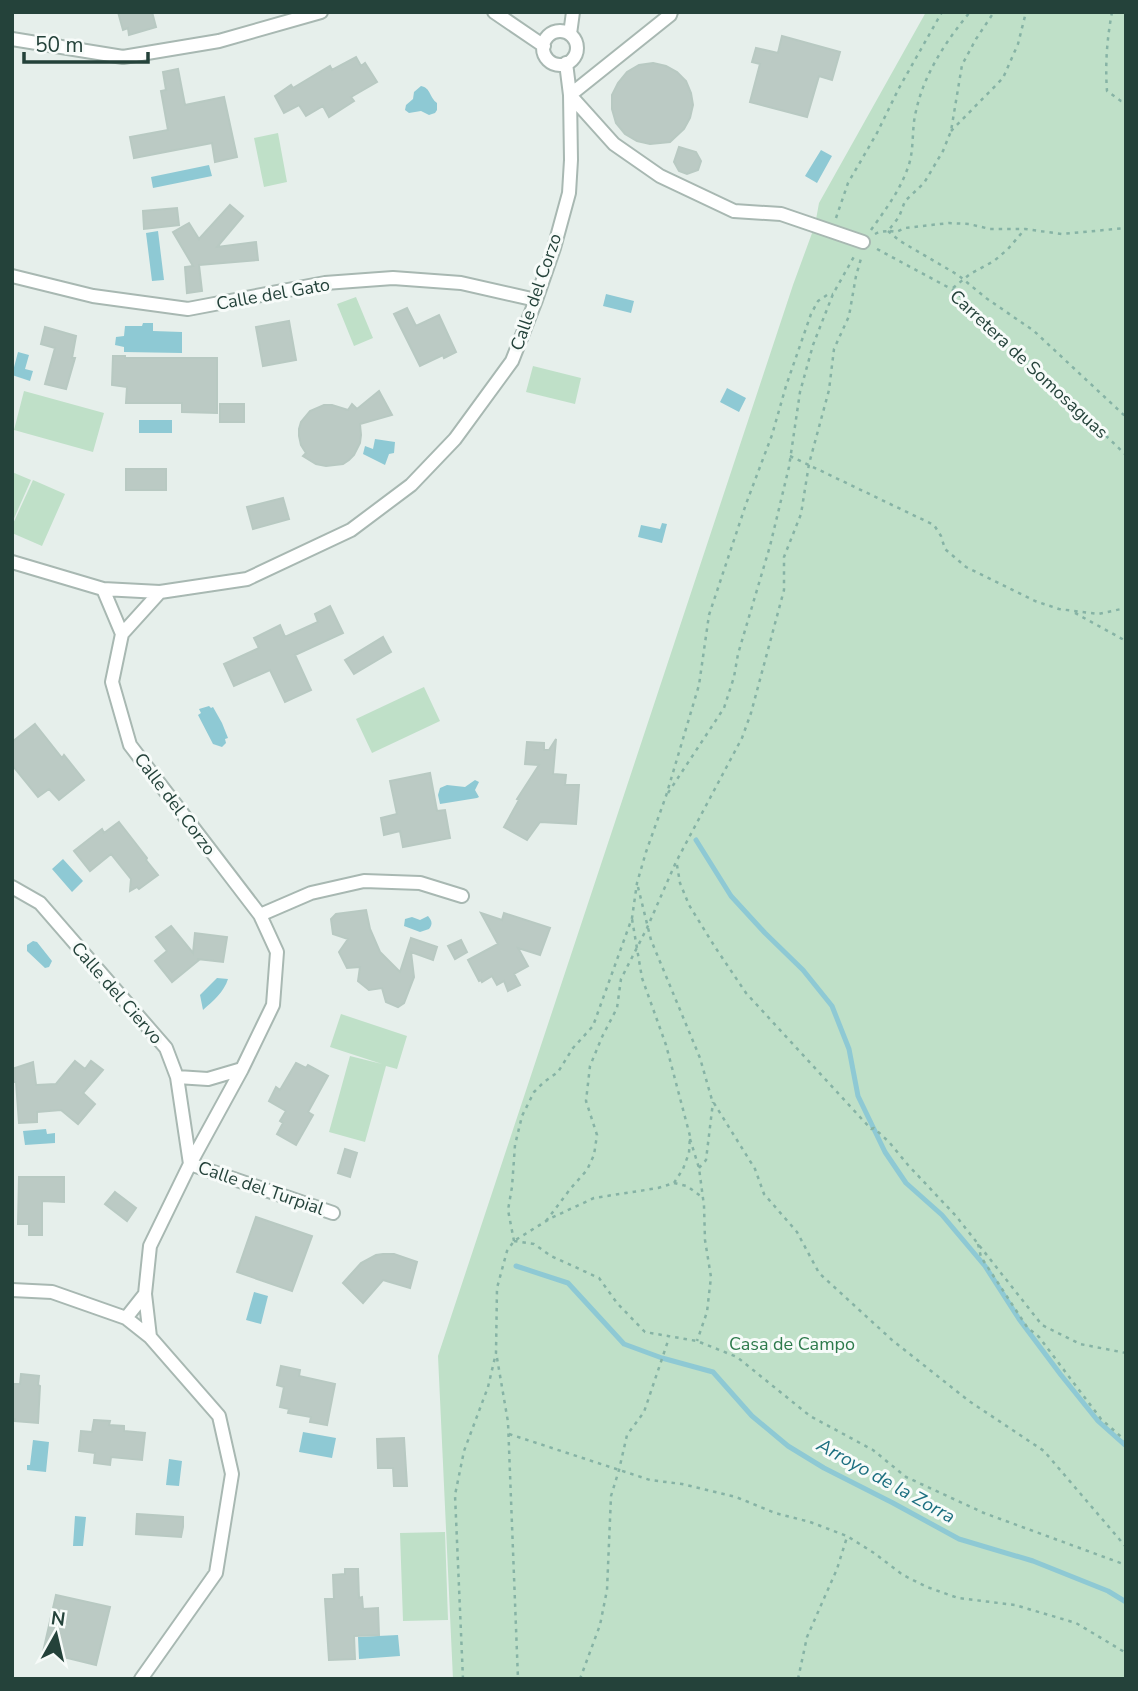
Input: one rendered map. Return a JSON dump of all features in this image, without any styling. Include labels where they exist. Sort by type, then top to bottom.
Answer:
[{"type":"street","points":[[12,38],[123,57],[219,41],[321,12]]},
{"type":"street","points":[[494,12],[544,46]]},
{"type":"street","points":[[570,34],[573,12]]},
{"type":"street","points":[[671,12],[570,95],[614,144],[660,176],[734,211],[781,214],[864,242]]},
{"type":"street","points":[[565,31],[570,34],[577,47],[575,57],[566,63],[555,64],[544,52],[544,46],[553,33],[565,31]]},
{"type":"street","name":"Calle del Corzo","points":[[12,562],[103,590],[160,592],[247,579],[351,530],[411,485],[455,439],[512,360],[536,300],[569,193],[570,95],[566,63]]},
{"type":"street","name":"Calle del Gato","points":[[12,276],[93,296],[188,309],[325,283],[393,278],[461,284],[536,300]]},
{"type":"street","points":[[103,590],[122,634],[160,592]]},
{"type":"street","name":"Calle del Corzo","points":[[122,634],[112,682],[130,745],[260,915],[277,952],[273,1005],[150,1246],[145,1294],[150,1337]]},
{"type":"street","points":[[260,915],[311,893],[364,881],[420,883],[462,896]]},
{"type":"street","name":"Calle del Ciervo","points":[[12,887],[40,904],[166,1048],[177,1077],[190,1164]]},
{"type":"street","points":[[177,1077],[208,1079],[242,1069]]},
{"type":"street","name":"Calle del Turpial","points":[[190,1164],[333,1213]]},
{"type":"street","points":[[12,1290],[52,1292],[126,1318],[150,1337],[219,1416],[232,1474],[216,1573],[141,1679]]},
{"type":"street","points":[[126,1318],[145,1294]]},
{"type":"path","points":[[831,231],[848,183],[942,12]]},
{"type":"path","points":[[666,796],[724,708],[770,546],[790,456],[800,392],[813,345],[833,294],[897,193],[908,167],[915,113],[925,83],[954,32],[970,12]]},
{"type":"path","points":[[888,231],[899,217],[905,201],[924,183],[943,151],[951,131],[962,65],[994,12]]},
{"type":"path","points":[[951,131],[1003,78],[1018,44],[1026,12]]},
{"type":"path","points":[[1112,12],[1105,71],[1107,91],[1121,102],[1126,102]]},
{"type":"path","points":[[879,232],[896,232],[905,228],[949,223],[1062,234],[1126,228]]},
{"type":"path","points":[[952,289],[977,269],[994,261],[1025,229]]},
{"type":"path","points":[[888,231],[900,242],[911,246],[964,280],[1034,331],[1126,417]]},
{"type":"path","points":[[546,1221],[587,1170],[594,1156],[597,1135],[586,1101],[590,1066],[617,1008],[621,979],[648,928],[676,862],[742,738],[751,713],[784,590],[784,557],[801,514],[809,464],[829,390],[834,349],[849,316],[864,242]]},
{"type":"path","name":"Carretera de Somosaguas","points":[[864,242],[952,289],[1126,455]]},
{"type":"path","points":[[514,1241],[508,1210],[515,1145],[522,1116],[534,1092],[558,1072],[573,1048],[593,1026],[632,918],[637,883],[699,685],[709,615],[811,314],[818,301],[833,294]]},
{"type":"path","points":[[790,456],[933,525],[941,536],[945,549],[966,567],[1035,601],[1073,611],[1098,614],[1126,608]]},
{"type":"path","points":[[1073,611],[1126,641]]},
{"type":"path","points":[[676,862],[680,883],[689,905],[746,993],[871,1129],[874,1128],[889,1142],[957,1216],[1042,1325],[1080,1344],[1126,1353]]},
{"type":"path","points":[[637,883],[648,928],[700,1058],[713,1102],[755,1169],[764,1194],[797,1233],[819,1273],[892,1340],[959,1393],[1044,1451],[1126,1547]]},
{"type":"path","points":[[632,918],[642,978],[666,1045],[699,1168],[711,1277],[708,1312],[697,1341]]},
{"type":"path","points":[[699,1168],[706,1160],[713,1102]]},
{"type":"path","points":[[674,1183],[690,1153],[690,1136]]},
{"type":"path","points":[[518,1679],[509,1434],[496,1353],[497,1288],[507,1251],[514,1241],[546,1221],[594,1198],[674,1183],[687,1186],[703,1198]]},
{"type":"path","points":[[514,1241],[534,1244],[551,1256],[599,1278],[617,1303],[645,1332],[697,1341],[737,1357],[810,1416],[873,1450],[906,1477],[985,1513],[1126,1565]]},
{"type":"path","points":[[978,1243],[981,1257],[1027,1327],[1039,1337],[1101,1419],[1126,1441]]},
{"type":"path","points":[[580,1679],[600,1625],[607,1590],[611,1496],[627,1435],[644,1412],[670,1336]]},
{"type":"path","points":[[463,1679],[455,1495],[464,1451],[488,1387],[496,1353]]},
{"type":"path","points":[[509,1434],[650,1480],[682,1484],[736,1497],[775,1513],[810,1522],[847,1536],[903,1575],[927,1587],[958,1598],[1015,1605],[1076,1623],[1126,1653]]},
{"type":"path","points":[[798,1679],[807,1637],[837,1569],[847,1536]]},
{"type":"green space","name":"Casa de Campo","points":[[926,12],[1126,12],[1126,1679],[453,1679],[438,1356],[815,225],[819,203]]},
{"type":"green space","points":[[278,133],[287,182],[264,187],[254,138]]},
{"type":"green space","points":[[356,297],[373,338],[354,346],[337,304]]},
{"type":"green space","points":[[533,366],[581,378],[575,404],[526,392]]},
{"type":"green space","points":[[24,391],[104,413],[93,452],[14,430]]},
{"type":"green space","points":[[12,472],[31,480],[12,523]]},
{"type":"green space","points":[[33,480],[65,494],[42,546],[12,533],[12,526]]},
{"type":"green space","points":[[424,687],[440,721],[372,753],[356,719]]},
{"type":"green space","points":[[341,1014],[407,1036],[397,1069],[386,1066],[365,1142],[329,1132],[350,1056],[382,1064],[330,1047]]},
{"type":"green space","points":[[445,1532],[448,1620],[403,1621],[400,1533]]},
{"type":"water","points":[[421,86],[427,89],[437,103],[435,113],[409,113],[405,110],[406,105],[413,99],[414,92]]},
{"type":"water","points":[[821,150],[832,156],[817,183],[805,176]]},
{"type":"water","points":[[209,165],[212,176],[153,188],[151,177]]},
{"type":"water","points":[[158,231],[164,280],[152,281],[146,233]]},
{"type":"water","points":[[606,294],[634,301],[631,313],[603,306]]},
{"type":"water","points":[[143,323],[153,323],[153,331],[182,332],[182,353],[124,352],[124,347],[115,345],[116,337],[124,336],[125,326],[142,326]]},
{"type":"water","points":[[18,352],[29,355],[25,369],[33,371],[30,381],[12,375]]},
{"type":"water","points":[[727,388],[746,398],[739,412],[720,402]]},
{"type":"water","points":[[139,420],[172,420],[172,433],[139,433]]},
{"type":"water","points":[[375,439],[395,442],[394,453],[389,454],[385,465],[363,454],[365,446],[373,449]]},
{"type":"water","points":[[662,523],[667,524],[662,543],[638,537],[641,525],[660,529]]},
{"type":"water","points":[[213,707],[228,738],[222,747],[213,744],[198,715],[201,713],[199,709]]},
{"type":"water","points":[[475,780],[479,782],[475,790],[479,797],[440,804],[440,788],[447,785],[465,787]]},
{"type":"water","points":[[63,859],[83,881],[72,892],[52,869]]},
{"type":"water","points":[[428,916],[432,923],[429,929],[420,932],[404,926],[405,919],[412,917],[420,920]]},
{"type":"water","points":[[33,941],[37,942],[52,961],[49,967],[45,968],[27,951],[27,945]]},
{"type":"water","points":[[217,978],[228,979],[221,992],[203,1010],[200,995]]},
{"type":"water","points":[[46,1129],[47,1134],[55,1133],[55,1143],[25,1145],[23,1131]]},
{"type":"water","points":[[254,1292],[268,1296],[261,1324],[246,1320]]},
{"type":"water","points":[[303,1432],[336,1438],[332,1458],[299,1452]]},
{"type":"water","points":[[33,1440],[49,1442],[46,1472],[27,1470]]},
{"type":"water","points":[[169,1459],[182,1461],[179,1486],[166,1485]]},
{"type":"water","points":[[75,1516],[86,1517],[83,1546],[73,1546]]},
{"type":"water","points":[[398,1635],[400,1656],[359,1659],[358,1637]]},
{"type":"building","points":[[118,12],[152,12],[156,27],[129,35],[128,28],[123,30]]},
{"type":"building","points":[[782,36],[840,52],[832,80],[819,76],[807,117],[750,102],[760,64],[752,62],[756,48],[778,53]]},
{"type":"building","points":[[356,57],[361,66],[365,63],[377,82],[351,97],[354,101],[329,117],[323,106],[306,116],[299,105],[284,113],[275,96],[330,66],[332,70]]},
{"type":"building","points":[[653,63],[677,72],[686,81],[693,105],[684,129],[670,142],[650,144],[625,134],[616,123],[612,95],[627,72],[639,65]]},
{"type":"building","points":[[178,69],[185,105],[224,97],[237,157],[215,162],[212,143],[134,158],[130,137],[168,130],[161,91],[166,90],[163,72]]},
{"type":"building","points":[[679,147],[696,152],[701,161],[698,170],[687,174],[679,171],[674,162]]},
{"type":"building","points":[[230,205],[243,216],[217,247],[256,242],[258,260],[199,265],[202,291],[187,293],[185,267],[193,266],[173,232],[189,223],[199,239]]},
{"type":"building","points":[[177,208],[179,225],[144,229],[143,211]]},
{"type":"building","points":[[407,308],[416,326],[439,315],[456,352],[420,366],[394,314]]},
{"type":"building","points":[[289,321],[296,360],[263,366],[256,327]]},
{"type":"building","points":[[45,327],[76,336],[72,358],[75,358],[66,389],[45,384],[55,348],[41,344]]},
{"type":"building","points":[[113,356],[217,358],[217,413],[182,412],[182,403],[126,403],[127,387],[112,385]]},
{"type":"building","points":[[379,391],[392,415],[360,424],[360,443],[349,460],[343,464],[326,466],[316,464],[303,456],[306,453],[301,445],[299,429],[310,411],[324,405],[348,410],[352,404],[357,409]]},
{"type":"building","points":[[220,404],[244,404],[244,422],[220,422]]},
{"type":"building","points":[[126,469],[166,469],[166,490],[126,490]]},
{"type":"building","points":[[283,498],[289,519],[253,529],[247,507]]},
{"type":"building","points":[[330,606],[343,633],[295,655],[311,690],[285,702],[270,670],[234,686],[224,664],[259,648],[254,638],[280,625],[285,637],[318,622],[315,614]]},
{"type":"building","points":[[383,637],[391,652],[354,674],[345,660]]},
{"type":"building","points":[[35,724],[84,780],[59,800],[49,789],[38,797],[12,765],[12,742]]},
{"type":"building","points":[[556,739],[553,774],[566,775],[565,785],[579,785],[576,824],[540,822],[527,840],[504,827],[519,800],[517,799],[539,765],[525,764],[527,742],[544,743],[544,750],[549,750]]},
{"type":"building","points":[[430,773],[437,811],[445,810],[450,838],[403,847],[400,831],[384,835],[381,818],[397,814],[390,781]]},
{"type":"building","points":[[119,822],[158,875],[139,889],[137,887],[130,891],[131,879],[111,854],[90,871],[74,851],[102,829],[104,833]]},
{"type":"building","points":[[366,910],[370,929],[380,952],[400,972],[411,938],[437,947],[433,960],[411,952],[414,977],[404,1003],[398,1007],[386,1002],[382,988],[369,990],[358,981],[360,967],[347,968],[339,952],[348,939],[333,934],[331,919],[336,914]]},
{"type":"building","points":[[481,913],[502,920],[504,913],[550,928],[540,955],[518,948],[528,966],[514,974],[520,985],[508,991],[504,981],[497,985],[492,976],[479,981],[468,960],[498,944]]},
{"type":"building","points":[[171,926],[193,953],[195,933],[227,937],[223,962],[197,959],[199,960],[172,982],[155,961],[167,951],[156,937]]},
{"type":"building","points":[[461,940],[467,952],[455,959],[448,946]]},
{"type":"building","points":[[75,1061],[85,1069],[91,1061],[103,1070],[83,1093],[95,1104],[78,1124],[61,1110],[37,1112],[37,1122],[19,1123],[16,1082],[12,1082],[12,1069],[33,1062],[36,1085],[56,1084]]},
{"type":"building","points":[[296,1063],[306,1068],[308,1065],[328,1076],[308,1112],[313,1115],[296,1145],[277,1134],[286,1111],[269,1101],[276,1087],[280,1090]]},
{"type":"building","points":[[345,1149],[357,1153],[350,1177],[338,1173]]},
{"type":"building","points":[[19,1177],[64,1177],[64,1202],[42,1201],[42,1235],[29,1235],[29,1224],[18,1224]]},
{"type":"building","points":[[115,1192],[136,1208],[127,1221],[105,1204]]},
{"type":"building","points":[[256,1217],[312,1236],[292,1291],[237,1272]]},
{"type":"building","points":[[383,1254],[394,1254],[417,1262],[410,1288],[383,1280],[363,1303],[343,1283],[361,1263]]},
{"type":"building","points":[[281,1366],[300,1370],[299,1376],[335,1384],[327,1425],[310,1422],[311,1417],[288,1413],[289,1409],[280,1407],[284,1387],[277,1385]]},
{"type":"building","points":[[21,1374],[39,1376],[38,1423],[12,1419],[12,1384],[20,1384]]},
{"type":"building","points":[[94,1420],[110,1421],[109,1425],[124,1426],[124,1431],[145,1433],[142,1460],[111,1457],[110,1465],[94,1463],[95,1453],[79,1451],[81,1431],[92,1432]]},
{"type":"building","points":[[404,1438],[407,1486],[394,1486],[393,1468],[378,1468],[377,1439]]},
{"type":"building","points":[[137,1514],[183,1517],[181,1537],[136,1534]]},
{"type":"building","points":[[345,1569],[358,1569],[359,1598],[362,1597],[363,1609],[378,1608],[379,1635],[354,1636],[355,1659],[329,1660],[325,1599],[334,1599],[333,1575],[345,1574]]},
{"type":"building","points":[[56,1595],[110,1607],[96,1665],[43,1652]]},
{"type":"waterway","points":[[696,840],[731,896],[803,970],[832,1006],[849,1049],[858,1096],[885,1152],[906,1183],[942,1215],[985,1266],[1019,1319],[1061,1375],[1098,1421],[1126,1446]]},
{"type":"waterway","name":"Arroyo de la Zorra","points":[[516,1266],[568,1283],[624,1344],[713,1372],[752,1416],[788,1446],[824,1468],[959,1539],[1033,1561],[1108,1591],[1126,1602]]}]
